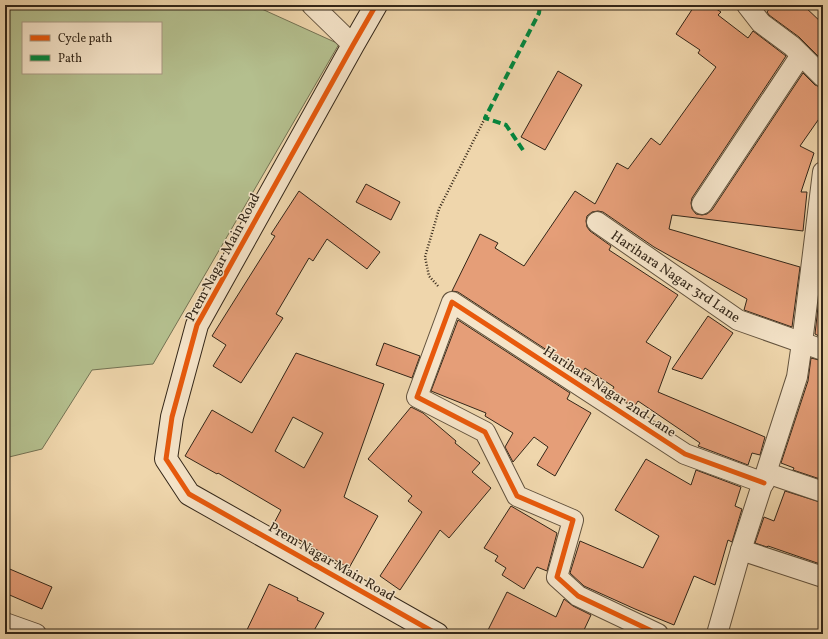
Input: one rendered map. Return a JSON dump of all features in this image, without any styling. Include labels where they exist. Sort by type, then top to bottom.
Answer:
[{"type":"street","points":[[312,5],[353,45]]},
{"type":"street","name":"Prem Nagar Main Road","points":[[376,5],[197,325],[172,417],[166,458],[189,494],[437,634]]},
{"type":"street","points":[[747,5],[761,23],[801,54],[823,77]]},
{"type":"street","points":[[702,204],[801,54]]},
{"type":"street","points":[[716,634],[741,550],[797,377],[820,218],[823,172]]},
{"type":"street","name":"Harihara Nagar 3rd Lane","points":[[597,222],[738,320],[823,350]]},
{"type":"street","points":[[452,302],[417,397],[485,432],[517,496],[573,520],[557,577],[578,596],[658,634]]},
{"type":"street","name":"Harihara Nagar 2nd Lane","points":[[452,302],[685,454],[765,478],[823,492]]},
{"type":"street","points":[[741,550],[823,577]]},
{"type":"street","points":[[5,622],[36,634]]},
{"type":"path","points":[[452,302],[429,276],[425,257],[439,209],[485,118]]},
{"type":"green space","points":[[5,5],[253,5],[339,44],[153,364],[92,370],[42,449],[5,458]]},
{"type":"building","points":[[695,5],[710,5],[721,12],[718,15],[748,38],[753,31],[786,56],[692,198],[692,209],[696,214],[707,214],[712,210],[803,73],[815,85],[823,88],[823,113],[800,146],[814,153],[801,192],[807,192],[803,231],[672,215],[669,229],[800,267],[792,327],[744,310],[747,299],[654,247],[603,212],[592,212],[587,216],[586,221],[587,227],[590,231],[611,246],[609,250],[678,295],[646,342],[671,357],[658,392],[765,437],[760,455],[752,453],[748,465],[698,446],[700,443],[638,401],[634,407],[611,392],[614,387],[585,368],[582,373],[458,292],[452,291],[480,234],[498,243],[495,248],[524,266],[575,191],[595,204],[617,163],[628,169],[651,138],[660,145],[716,67],[698,53],[700,50],[676,34]]},
{"type":"building","points":[[772,5],[803,5],[823,24],[823,61],[799,37],[769,15],[767,12]]},
{"type":"building","points":[[558,71],[582,85],[545,150],[521,137]]},
{"type":"building","points":[[366,184],[400,202],[391,220],[356,202]]},
{"type":"building","points":[[299,191],[380,252],[367,269],[327,239],[313,261],[309,258],[276,314],[283,318],[241,383],[213,366],[226,345],[212,336],[275,236],[271,234]]},
{"type":"building","points":[[821,280],[823,280],[823,338],[815,334]]},
{"type":"building","points":[[708,316],[733,333],[702,379],[672,369]]},
{"type":"building","points":[[458,320],[570,393],[567,399],[591,413],[555,476],[537,465],[548,447],[534,437],[513,462],[505,447],[513,433],[485,416],[486,413],[431,391]]},
{"type":"building","points":[[384,343],[420,356],[412,378],[376,365]]},
{"type":"building","points":[[296,353],[384,384],[344,497],[378,516],[349,568],[273,525],[281,510],[218,473],[217,474],[185,456],[212,410],[252,433]],"holes":[[[293,417],[323,433],[304,468],[275,451]]]},
{"type":"building","points":[[811,358],[823,361],[823,480],[793,470],[794,468],[781,463],[808,381]]},
{"type":"building","points":[[411,407],[423,413],[456,441],[455,443],[480,463],[472,472],[491,488],[449,538],[440,530],[400,590],[380,576],[422,512],[408,501],[412,496],[368,459]]},
{"type":"building","points":[[646,459],[691,485],[696,470],[741,487],[735,506],[742,509],[732,542],[728,540],[715,585],[694,576],[674,625],[584,586],[570,573],[580,541],[643,568],[659,536],[615,510]]},
{"type":"building","points":[[785,491],[823,503],[823,565],[755,543],[764,517],[774,521]]},
{"type":"building","points":[[511,506],[557,533],[547,571],[537,567],[524,589],[502,575],[506,568],[495,561],[498,556],[484,548]]},
{"type":"building","points":[[5,567],[52,587],[42,609],[5,593]]},
{"type":"building","points":[[269,584],[324,613],[312,634],[245,634]]},
{"type":"building","points":[[507,592],[556,617],[564,599],[573,606],[591,615],[584,630],[591,634],[486,634]]},
{"type":"marked path","points":[[523,150],[506,125],[485,118],[539,13],[540,5]]},
{"type":"cycle path","points":[[376,5],[197,325],[172,417],[166,459],[189,494],[437,634]]},
{"type":"cycle path","points":[[658,634],[578,596],[557,577],[573,520],[517,496],[485,432],[417,397],[452,302],[685,454],[764,483]]}]
